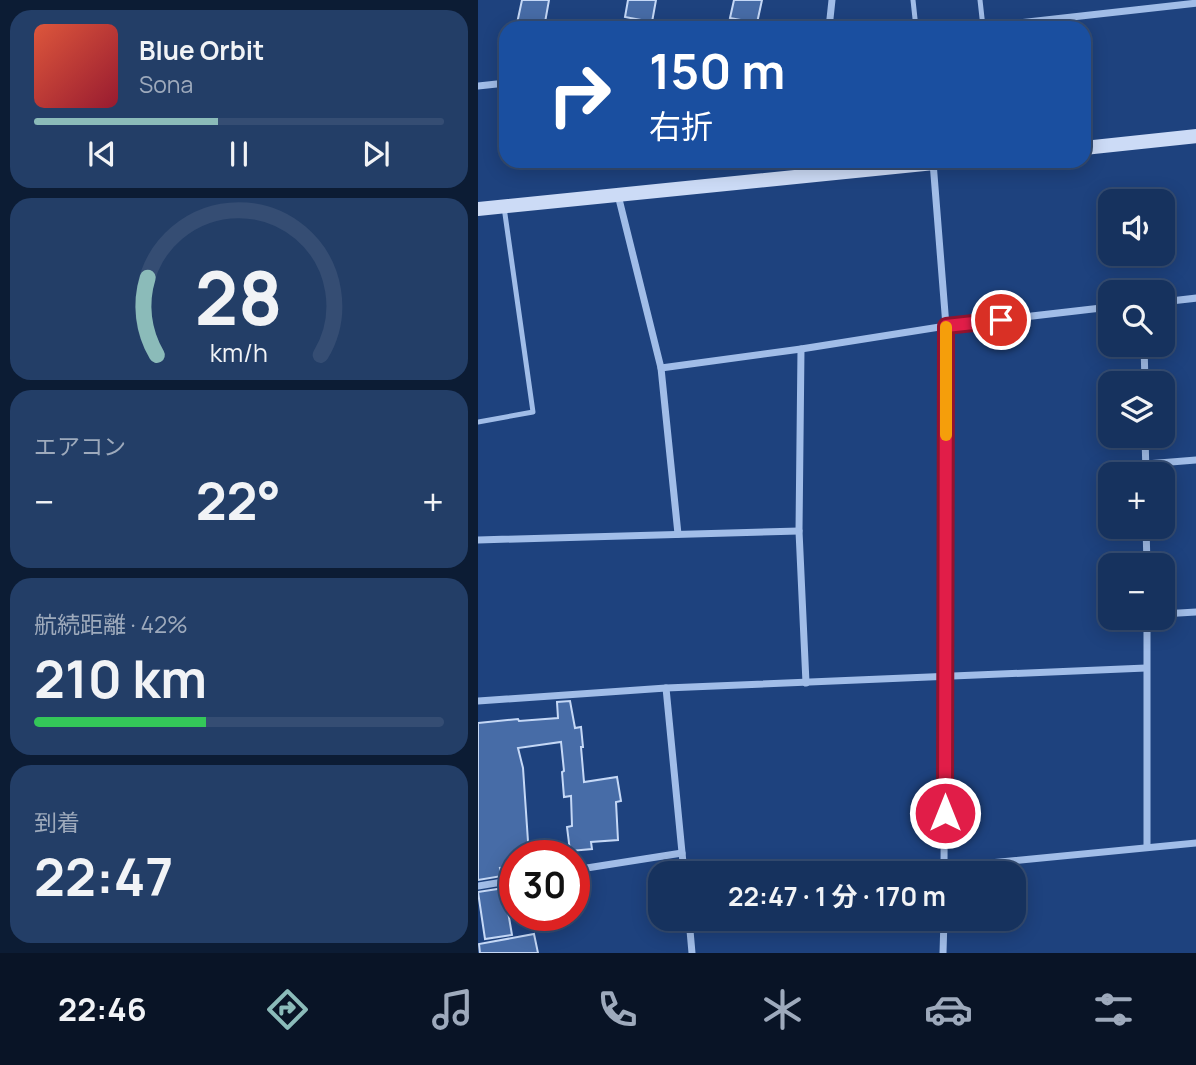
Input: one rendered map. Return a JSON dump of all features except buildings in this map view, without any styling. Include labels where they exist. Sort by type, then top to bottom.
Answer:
[{"type":"street","points":[[830,21],[832,0]]},
{"type":"street","points":[[1036,21],[1196,3]]},
{"type":"street","points":[[478,86],[499,84]]},
{"type":"street","points":[[1091,147],[1196,136]]},
{"type":"street","points":[[478,209],[876,168]]},
{"type":"street","points":[[933,168],[946,326],[944,861]]},
{"type":"street","points":[[618,195],[661,368],[678,534]]},
{"type":"street","points":[[1175,300],[1196,298]]},
{"type":"street","points":[[661,368],[946,326],[1098,308]]},
{"type":"street","points":[[801,349],[799,531],[806,683]]},
{"type":"street","points":[[1170,462],[1196,460]]},
{"type":"street","points":[[478,540],[799,531]]},
{"type":"street","points":[[1175,613],[1196,612]]},
{"type":"street","points":[[1147,630],[1147,848]]},
{"type":"street","points":[[478,701],[666,688],[1146,668]]},
{"type":"street","points":[[666,688],[683,861]]},
{"type":"street","points":[[1026,862],[1196,843]]},
{"type":"street","points":[[590,867],[682,853]]},
{"type":"street","points":[[478,886],[499,883]]},
{"type":"street","points":[[690,931],[692,953]]},
{"type":"street","points":[[944,931],[944,953]]},
{"type":"lane","points":[[913,0],[915,21]]},
{"type":"lane","points":[[980,0],[982,21]]},
{"type":"lane","points":[[478,422],[533,412],[504,206]]},
{"type":"slow traffic","points":[[946,327],[946,435]]},
{"type":"route","points":[[945,813],[946,326],[1001,320]]}]
